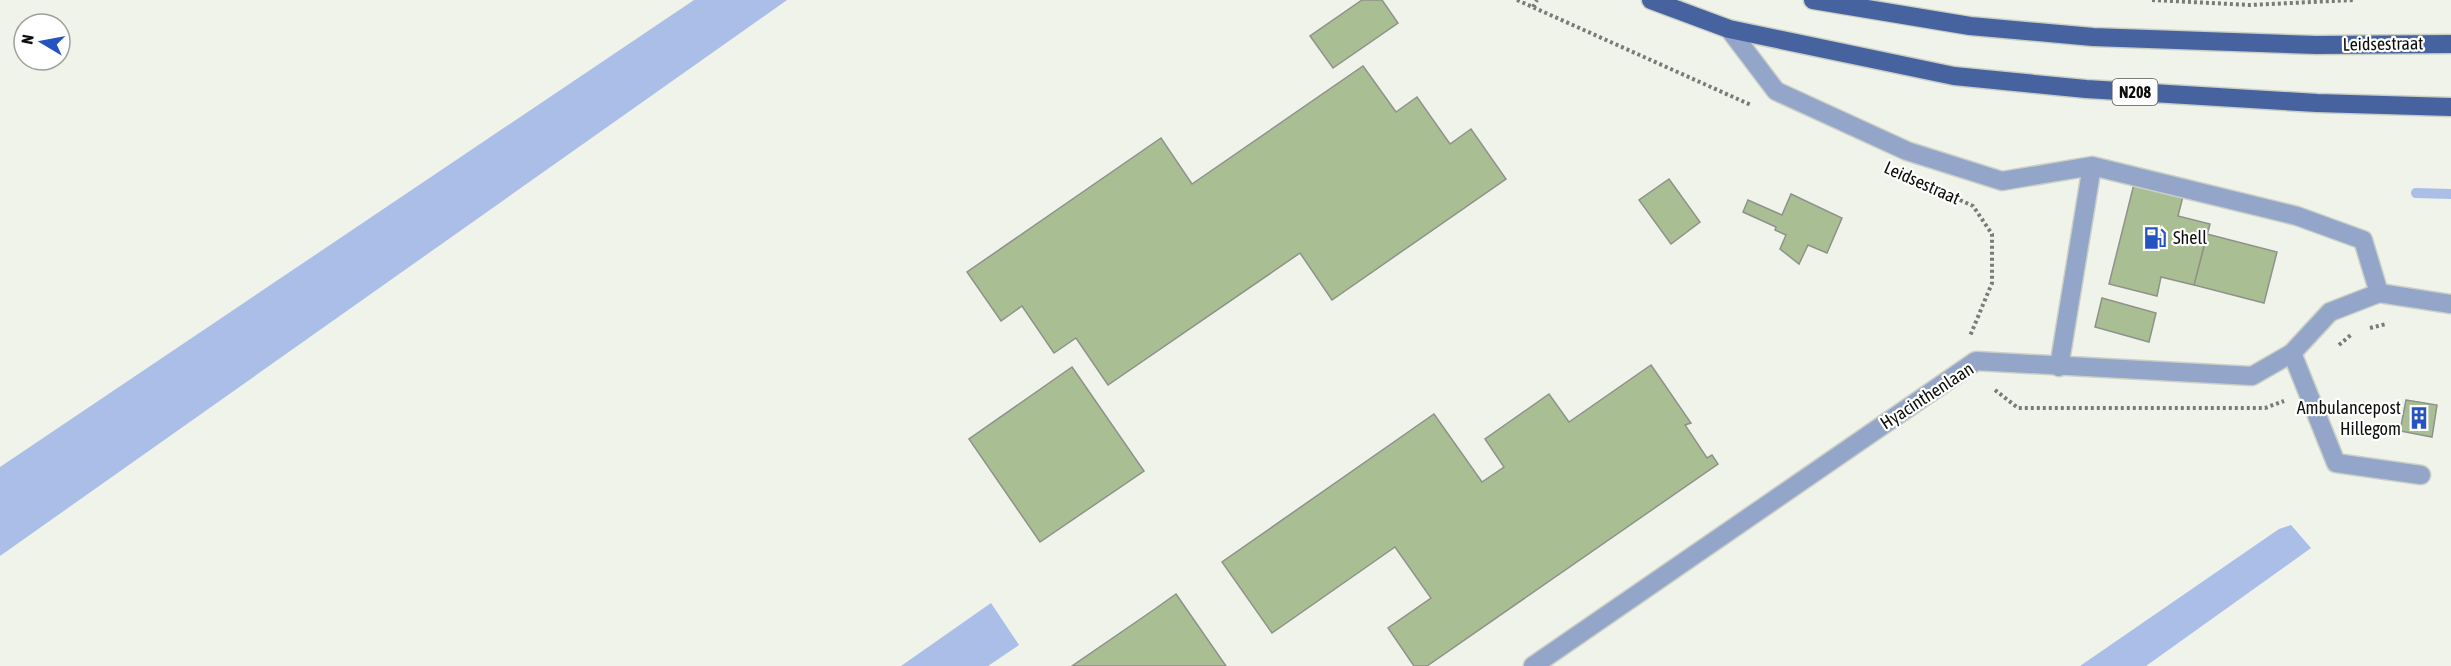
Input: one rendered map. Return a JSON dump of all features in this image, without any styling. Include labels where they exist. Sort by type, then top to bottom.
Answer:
[{"type":"main road","name":"N208","points":[[1651,0],[1729,29],[1954,76],[2086,89],[2317,103],[2451,107]]},
{"type":"main road","name":"Leidsestraat","points":[[1814,0],[1970,26],[2093,36],[2316,45],[2451,44]]},
{"type":"street","name":"Leidsestraat","points":[[1729,29],[1776,91],[1907,151],[2002,181],[2092,166],[2297,216],[2363,240],[2379,293]]},
{"type":"street","points":[[2059,367],[2092,166]]},
{"type":"street","points":[[2421,476],[2336,463],[2292,353],[2330,312],[2379,293],[2451,304]]},
{"type":"street","name":"Hyacinthenlaan","points":[[1533,666],[1976,362],[2252,376],[2292,353]]},
{"type":"path","points":[[1516,0],[1757,108]]},
{"type":"path","points":[[1533,7],[1537,0]]},
{"type":"path","points":[[2151,0],[2250,4],[2353,0]]},
{"type":"path","name":"Leidsestraat","points":[[1941,191],[1973,206],[1992,234],[1992,283],[1969,339],[1976,362],[1993,389],[2019,408],[2265,408],[2283,401],[2305,384]]},
{"type":"path","points":[[2363,330],[2384,324],[2394,324]]},
{"type":"path","points":[[2336,348],[2353,333]]},
{"type":"water","points":[[694,0],[787,0],[0,556],[0,467]]},
{"type":"water","points":[[2291,525],[2311,548],[2146,666],[2080,666],[2279,529]]},
{"type":"water","points":[[991,603],[1019,645],[988,666],[901,666]]},
{"type":"building","points":[[1362,0],[1382,0],[1398,23],[1333,68],[1310,36]]},
{"type":"building","points":[[1363,66],[1396,112],[1417,97],[1450,144],[1471,129],[1506,179],[1332,300],[1300,253],[1108,385],[1076,338],[1054,353],[1022,306],[1001,321],[967,272],[1161,138],[1192,184]]},
{"type":"building","points":[[1669,179],[1700,222],[1671,244],[1639,200]]},
{"type":"building","points":[[2135,180],[2184,192],[2178,216],[2210,224],[2194,285],[2161,277],[2157,296],[2109,284]]},
{"type":"building","points":[[1791,194],[1842,218],[1827,253],[1808,245],[1799,264],[1780,249],[1786,235],[1775,230],[1776,227],[1743,212],[1748,200],[1782,215]]},
{"type":"building","points":[[2207,234],[2277,252],[2264,303],[2194,285]]},
{"type":"building","points":[[2102,298],[2156,313],[2149,342],[2095,327]]},
{"type":"building","points":[[1651,365],[1691,423],[1685,425],[1707,458],[1712,455],[1718,464],[1427,666],[1414,666],[1388,628],[1431,598],[1395,547],[1272,633],[1222,562],[1434,414],[1482,482],[1504,467],[1485,439],[1549,394],[1569,422]]},
{"type":"building","points":[[1072,367],[1144,471],[1040,542],[969,439]]},
{"type":"building","name":"Ambulancepost Hillegom","points":[[2406,400],[2437,405],[2432,437],[2400,431]]},
{"type":"building","points":[[1176,594],[1226,666],[1072,666],[1152,611]]},
{"type":"waterway","points":[[2416,193],[2451,194]]},
{"type":"place","name":"Shell","points":[[2155,238]]},
{"type":"place","name":"Ambulancepost Hillegom","points":[[2419,418]]}]
